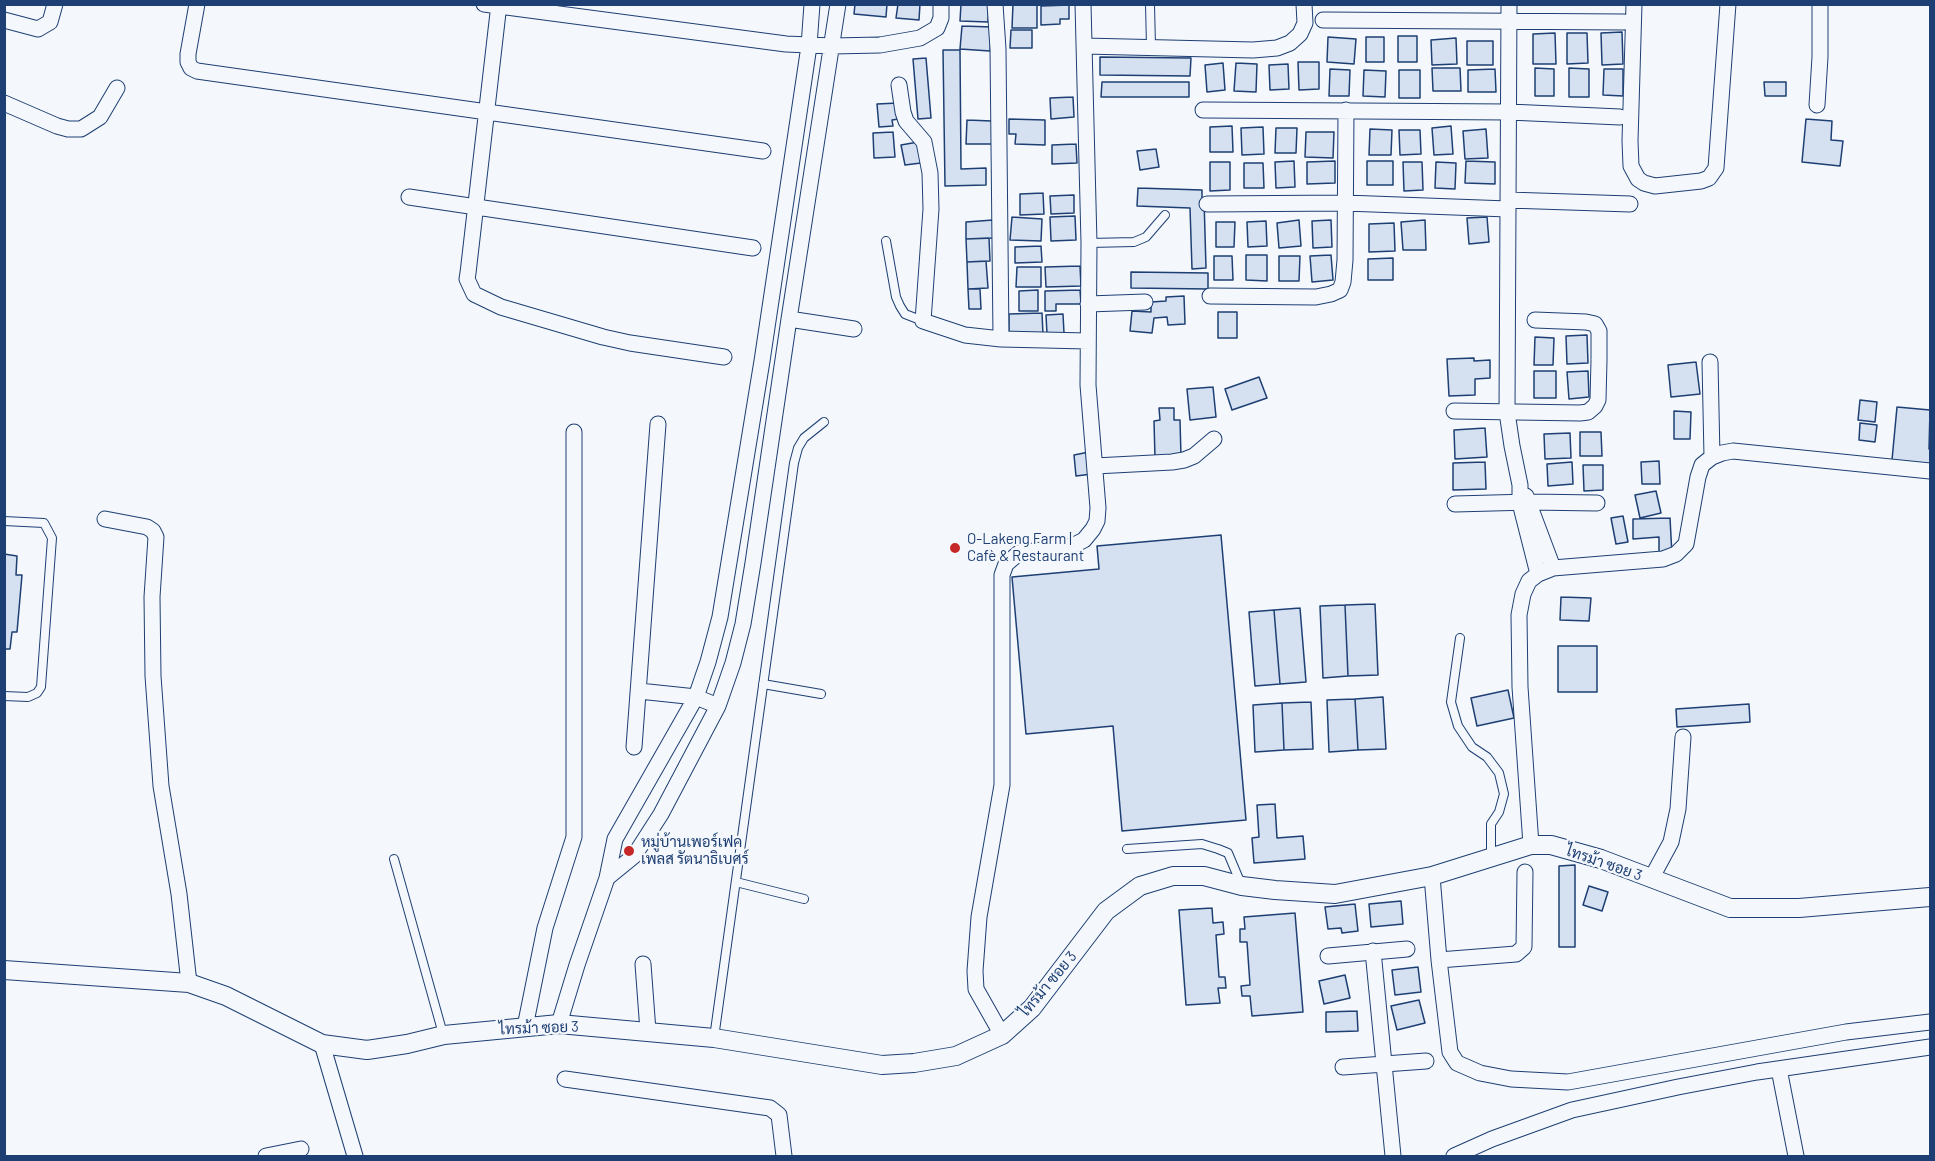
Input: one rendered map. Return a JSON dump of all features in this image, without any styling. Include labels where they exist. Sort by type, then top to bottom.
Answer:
[{"type":"street","points":[[4,20],[38,29],[50,22],[56,4]]},
{"type":"street","points":[[197,4],[188,54],[191,68],[197,71],[486,110],[763,151]]},
{"type":"street","points":[[559,1024],[606,878],[615,839],[696,697],[720,617],[762,361],[809,46],[812,4]]},
{"type":"street","points":[[606,878],[634,856],[661,814],[718,706],[733,663],[743,624],[838,4]]},
{"type":"street","points":[[724,357],[630,344],[501,307],[474,294],[467,279],[486,110],[494,5],[577,10],[809,46],[833,46],[880,45],[920,38],[938,28],[941,4]]},
{"type":"street","points":[[995,4],[1001,339]]},
{"type":"street","points":[[1002,1035],[976,988],[975,971],[979,916],[1002,784],[1002,574],[1006,564],[1019,553],[1072,546],[1084,540],[1097,521],[1098,508],[1088,385],[1089,243],[1083,4]]},
{"type":"street","points":[[1084,46],[1277,48],[1290,43],[1300,34],[1305,23],[1304,4]]},
{"type":"street","points":[[1509,4],[1507,412],[1520,485],[1545,571]]},
{"type":"street","points":[[1634,4],[1631,166],[1638,179],[1655,186],[1701,181],[1709,178],[1716,168],[1728,4]]},
{"type":"street","points":[[1817,105],[1820,4]]},
{"type":"street","points":[[1323,20],[1624,22]]},
{"type":"street","points":[[899,85],[906,121],[924,142],[928,153],[931,209],[923,321],[965,335],[1087,344]]},
{"type":"street","points":[[4,103],[57,126],[81,129],[100,117],[117,88]]},
{"type":"street","points":[[1203,110],[1509,112],[1620,117]]},
{"type":"street","points":[[1210,296],[1316,297],[1340,290],[1345,260],[1346,110]]},
{"type":"street","points":[[408,197],[753,248]]},
{"type":"street","points":[[1207,204],[1630,204]]},
{"type":"street","points":[[1088,304],[1145,302]]},
{"type":"street","points":[[789,320],[854,329]]},
{"type":"street","points":[[1454,411],[1580,413],[1588,412],[1595,406],[1598,400],[1599,331],[1595,324],[1535,320]]},
{"type":"street","points":[[1710,362],[1712,457]]},
{"type":"street","points":[[755,404],[777,406]]},
{"type":"street","points":[[634,747],[658,424]]},
{"type":"street","points":[[525,1027],[545,928],[574,837],[574,432]]},
{"type":"street","points":[[1095,466],[1184,460],[1194,456],[1214,439]]},
{"type":"street","points":[[1531,845],[1520,687],[1519,615],[1523,594],[1530,581],[1545,571],[1663,559],[1676,554],[1686,544],[1702,465],[1712,457],[1733,451],[1930,471]]},
{"type":"street","points":[[1455,504],[1597,503]]},
{"type":"street","points":[[105,519],[147,527],[156,537],[152,597],[153,676],[161,786],[179,894],[189,983]]},
{"type":"street","points":[[639,691],[696,697],[718,706]]},
{"type":"street","points":[[1651,879],[1671,843],[1678,809],[1683,737]]},
{"type":"street","name":"ไทรม้า ซอย 3","points":[[4,970],[189,983],[226,996],[322,1044],[367,1050],[444,1035],[559,1024],[714,1038],[882,1065],[914,1064],[956,1056],[1002,1035],[1032,1008],[1106,911],[1140,886],[1173,876],[1204,876],[1242,886],[1335,894],[1432,876],[1531,845],[1551,845],[1601,859],[1721,905],[1742,909],[1799,908],[1930,897]]},
{"type":"street","points":[[1438,960],[1516,954],[1524,947],[1525,872]]},
{"type":"street","points":[[1432,876],[1438,960],[1450,1052],[1457,1063],[1473,1070],[1511,1079],[1568,1082],[1846,1032],[1930,1022]]},
{"type":"street","points":[[1328,956],[1407,949]]},
{"type":"street","points":[[1373,951],[1393,1156]]},
{"type":"street","points":[[643,964],[648,1031]]},
{"type":"street","points":[[322,1044],[355,1156]]},
{"type":"street","points":[[1454,1156],[1492,1139],[1572,1110],[1678,1087],[1779,1069],[1930,1047]]},
{"type":"street","points":[[1343,1067],[1426,1061]]},
{"type":"street","points":[[1779,1069],[1796,1156]]},
{"type":"street","points":[[565,1079],[770,1108],[779,1115],[784,1156]]},
{"type":"street","points":[[267,1156],[301,1149]]},
{"type":"lane","points":[[1150,4],[1151,47]]},
{"type":"lane","points":[[1089,243],[1134,242],[1146,237],[1165,215]]},
{"type":"lane","points":[[886,241],[896,297],[900,306],[905,314],[923,321]]},
{"type":"lane","points":[[714,1038],[794,463],[798,448],[804,438],[824,422]]},
{"type":"lane","points":[[4,521],[44,523],[52,538],[42,687],[37,693],[28,697],[4,696]]},
{"type":"lane","points":[[1460,638],[1450,702],[1458,726],[1472,747],[1487,757],[1499,773],[1504,794],[1499,812],[1491,824],[1491,858]]},
{"type":"lane","points":[[763,684],[821,694]]},
{"type":"lane","points":[[1127,849],[1202,844],[1218,849],[1228,853],[1242,886]]},
{"type":"lane","points":[[394,859],[444,1035]]},
{"type":"lane","points":[[736,882],[804,899]]},
{"type":"building","points":[[855,4],[887,4],[886,17],[854,14]]},
{"type":"building","points":[[898,4],[920,4],[919,20],[896,18]]},
{"type":"building","points":[[961,4],[989,4],[988,22],[960,21]]},
{"type":"building","points":[[1013,4],[1037,4],[1037,28],[1012,28]]},
{"type":"building","points":[[1069,5],[1069,19],[1060,19],[1060,24],[1041,25],[1041,6]]},
{"type":"building","points":[[962,26],[992,27],[990,51],[960,49]]},
{"type":"building","points":[[1011,30],[1032,30],[1032,48],[1010,48]]},
{"type":"building","points":[[1622,32],[1623,64],[1602,65],[1601,33]]},
{"type":"building","points":[[1555,33],[1556,64],[1533,64],[1533,34]]},
{"type":"building","points":[[1567,33],[1587,33],[1588,63],[1567,64]]},
{"type":"building","points":[[1398,36],[1417,36],[1417,62],[1398,62]]},
{"type":"building","points":[[1328,37],[1356,39],[1354,64],[1327,62]]},
{"type":"building","points":[[1366,37],[1384,37],[1384,62],[1366,62]]},
{"type":"building","points":[[1456,38],[1457,64],[1432,65],[1431,40]]},
{"type":"building","points":[[1467,41],[1493,41],[1493,65],[1467,65]]},
{"type":"building","points":[[943,50],[960,50],[961,169],[986,168],[986,185],[945,186]]},
{"type":"building","points":[[1100,57],[1191,58],[1190,76],[1100,75]]},
{"type":"building","points":[[926,58],[931,118],[918,119],[913,59]]},
{"type":"building","points":[[1298,62],[1319,62],[1319,89],[1299,90]]},
{"type":"building","points":[[1223,63],[1225,90],[1207,92],[1205,65]]},
{"type":"building","points":[[1236,63],[1257,64],[1256,92],[1234,91]]},
{"type":"building","points":[[1288,64],[1289,89],[1270,90],[1269,65]]},
{"type":"building","points":[[1432,68],[1460,68],[1461,91],[1433,91]]},
{"type":"building","points":[[1535,68],[1554,69],[1554,96],[1535,96]]},
{"type":"building","points":[[1569,68],[1589,69],[1589,97],[1569,97]]},
{"type":"building","points":[[1330,69],[1350,70],[1349,96],[1329,96]]},
{"type":"building","points":[[1495,69],[1496,92],[1468,92],[1468,70]]},
{"type":"building","points":[[1604,69],[1623,69],[1623,96],[1603,95]]},
{"type":"building","points":[[1364,70],[1386,71],[1385,97],[1363,96]]},
{"type":"building","points":[[1399,70],[1420,70],[1420,98],[1399,98]]},
{"type":"building","points":[[1102,82],[1189,82],[1189,97],[1101,97]]},
{"type":"building","points":[[1764,82],[1786,82],[1786,96],[1765,96]]},
{"type":"building","points":[[1073,97],[1074,117],[1051,119],[1050,98]]},
{"type":"building","points":[[898,103],[899,119],[892,120],[893,126],[879,127],[877,104]]},
{"type":"building","points":[[1009,119],[1045,120],[1045,145],[1015,144],[1016,134],[1009,134]]},
{"type":"building","points":[[1806,119],[1832,121],[1831,140],[1843,141],[1840,166],[1802,162]]},
{"type":"building","points":[[967,120],[992,121],[992,144],[966,144]]},
{"type":"building","points":[[1232,126],[1233,152],[1210,152],[1210,127]]},
{"type":"building","points":[[1451,126],[1453,154],[1434,155],[1432,128]]},
{"type":"building","points":[[1263,127],[1264,154],[1242,155],[1241,128]]},
{"type":"building","points":[[1276,128],[1297,128],[1296,153],[1275,153]]},
{"type":"building","points":[[1370,129],[1392,130],[1391,155],[1369,155]]},
{"type":"building","points":[[1486,129],[1488,158],[1465,159],[1463,131]]},
{"type":"building","points":[[1399,130],[1420,130],[1421,154],[1400,155]]},
{"type":"building","points":[[893,132],[895,157],[874,158],[873,133]]},
{"type":"building","points":[[1306,132],[1334,132],[1333,158],[1305,157]]},
{"type":"building","points":[[918,142],[921,163],[905,165],[901,145]]},
{"type":"building","points":[[1076,144],[1077,163],[1052,164],[1052,145]]},
{"type":"building","points":[[1156,149],[1159,167],[1140,170],[1137,151]]},
{"type":"building","points":[[1294,161],[1295,187],[1276,188],[1275,162]]},
{"type":"building","points":[[1335,161],[1335,183],[1307,184],[1307,162]]},
{"type":"building","points":[[1367,161],[1393,161],[1393,185],[1367,185]]},
{"type":"building","points":[[1466,161],[1495,162],[1495,184],[1465,183]]},
{"type":"building","points":[[1210,162],[1230,162],[1230,190],[1210,191]]},
{"type":"building","points":[[1403,162],[1422,162],[1423,190],[1404,191]]},
{"type":"building","points":[[1436,162],[1456,163],[1455,189],[1435,188]]},
{"type":"building","points":[[1244,163],[1263,163],[1264,188],[1244,188]]},
{"type":"building","points":[[1138,188],[1202,190],[1206,268],[1192,269],[1190,208],[1137,206]]},
{"type":"building","points":[[1043,193],[1044,214],[1020,215],[1020,194]]},
{"type":"building","points":[[1074,195],[1074,213],[1051,214],[1050,196]]},
{"type":"building","points":[[1075,216],[1076,240],[1051,241],[1050,217]]},
{"type":"building","points":[[1012,217],[1042,219],[1041,241],[1010,240]]},
{"type":"building","points":[[1487,217],[1489,242],[1469,244],[1467,218]]},
{"type":"building","points":[[993,220],[994,238],[966,239],[966,222]]},
{"type":"building","points":[[1299,220],[1301,246],[1279,248],[1277,223]]},
{"type":"building","points":[[1331,220],[1332,247],[1313,248],[1312,221]]},
{"type":"building","points":[[1425,220],[1426,250],[1403,250],[1401,222]]},
{"type":"building","points":[[1266,221],[1267,246],[1248,247],[1247,222]]},
{"type":"building","points":[[1216,222],[1235,222],[1234,247],[1216,247]]},
{"type":"building","points":[[1394,223],[1395,251],[1369,252],[1369,224]]},
{"type":"building","points":[[989,238],[990,261],[967,262],[966,239]]},
{"type":"building","points":[[1041,246],[1042,262],[1015,263],[1015,247]]},
{"type":"building","points":[[1246,255],[1267,255],[1267,281],[1246,280]]},
{"type":"building","points":[[1331,255],[1333,280],[1312,282],[1310,256]]},
{"type":"building","points":[[1214,256],[1232,256],[1233,280],[1214,280]]},
{"type":"building","points":[[1279,256],[1300,256],[1299,281],[1279,281]]},
{"type":"building","points":[[1393,258],[1393,280],[1368,280],[1368,259]]},
{"type":"building","points":[[986,261],[988,288],[968,289],[967,262]]},
{"type":"building","points":[[1080,266],[1081,286],[1046,287],[1045,267]]},
{"type":"building","points":[[1017,267],[1041,267],[1041,287],[1016,287]]},
{"type":"building","points":[[1131,272],[1208,273],[1208,289],[1131,288]]},
{"type":"building","points":[[968,289],[980,289],[981,309],[969,309]]},
{"type":"building","points":[[1038,290],[1038,311],[1019,311],[1019,291]]},
{"type":"building","points":[[1080,290],[1081,304],[1056,304],[1056,311],[1045,311],[1045,291]]},
{"type":"building","points":[[1184,296],[1185,324],[1168,325],[1167,317],[1154,318],[1152,333],[1130,331],[1132,311],[1151,312],[1151,302],[1166,301],[1166,297]]},
{"type":"building","points":[[1218,312],[1237,312],[1237,338],[1218,338]]},
{"type":"building","points":[[1042,313],[1043,335],[1009,335],[1009,314]]},
{"type":"building","points":[[1063,314],[1064,333],[1047,334],[1046,315]]},
{"type":"building","points":[[1587,335],[1588,363],[1567,364],[1566,336]]},
{"type":"building","points":[[1535,337],[1554,338],[1553,365],[1534,365]]},
{"type":"building","points":[[1474,358],[1474,361],[1490,360],[1490,378],[1475,379],[1475,395],[1449,396],[1447,359]]},
{"type":"building","points":[[1696,362],[1700,394],[1671,397],[1668,365]]},
{"type":"building","points":[[1534,371],[1556,371],[1556,398],[1534,398]]},
{"type":"building","points":[[1588,371],[1589,397],[1569,399],[1567,372]]},
{"type":"building","points":[[1259,377],[1267,398],[1232,410],[1225,389]]},
{"type":"building","points":[[1213,387],[1216,417],[1190,420],[1187,389]]},
{"type":"building","points":[[1860,400],[1877,402],[1875,422],[1858,420]]},
{"type":"building","points":[[1897,407],[1930,410],[1930,464],[1892,460]]},
{"type":"building","points":[[1159,408],[1174,408],[1174,420],[1180,420],[1181,457],[1155,458],[1154,421],[1160,420]]},
{"type":"building","points":[[1674,411],[1691,412],[1690,439],[1674,439]]},
{"type":"building","points":[[1860,423],[1877,425],[1875,442],[1859,440]]},
{"type":"building","points":[[1485,428],[1487,457],[1455,459],[1454,430]]},
{"type":"building","points":[[1580,432],[1601,432],[1602,456],[1580,456]]},
{"type":"building","points":[[1570,433],[1571,458],[1545,459],[1544,434]]},
{"type":"building","points":[[1089,452],[1092,474],[1076,476],[1074,455]]},
{"type":"building","points":[[1659,461],[1660,484],[1642,484],[1641,462]]},
{"type":"building","points":[[1485,462],[1486,489],[1453,490],[1453,463]]},
{"type":"building","points":[[1572,462],[1573,484],[1548,486],[1547,464]]},
{"type":"building","points":[[1583,465],[1603,465],[1603,490],[1584,491]]},
{"type":"building","points":[[1656,491],[1661,513],[1640,518],[1635,495]]},
{"type":"building","points":[[1623,516],[1628,542],[1616,544],[1611,518]]},
{"type":"building","points":[[1670,518],[1672,555],[1659,555],[1659,537],[1633,539],[1633,519]]},
{"type":"building","points":[[1221,535],[1246,820],[1122,831],[1113,726],[1026,734],[1012,577],[1099,569],[1097,546]]},
{"type":"building","points":[[4,554],[17,556],[16,575],[22,575],[17,632],[12,632],[10,649],[4,649]]},
{"type":"building","points":[[1561,597],[1591,598],[1589,621],[1560,620]]},
{"type":"building","points":[[1375,604],[1378,675],[1348,676],[1345,605]]},
{"type":"building","points":[[1345,605],[1348,676],[1323,678],[1320,606]]},
{"type":"building","points":[[1300,608],[1306,682],[1280,684],[1274,610]]},
{"type":"building","points":[[1274,610],[1280,684],[1255,686],[1249,612]]},
{"type":"building","points":[[1558,646],[1597,646],[1597,692],[1558,692]]},
{"type":"building","points":[[1508,690],[1514,718],[1477,726],[1471,698]]},
{"type":"building","points":[[1383,697],[1386,749],[1358,750],[1355,699]]},
{"type":"building","points":[[1355,699],[1358,750],[1329,752],[1327,700]]},
{"type":"building","points":[[1311,702],[1313,749],[1284,750],[1282,703]]},
{"type":"building","points":[[1282,703],[1284,750],[1255,752],[1253,705]]},
{"type":"building","points":[[1749,704],[1750,722],[1677,727],[1676,709]]},
{"type":"building","points":[[1275,804],[1277,838],[1303,836],[1305,859],[1254,863],[1252,838],[1259,837],[1257,805]]},
{"type":"building","points":[[1575,865],[1575,947],[1559,947],[1559,866]]},
{"type":"building","points":[[1589,886],[1608,892],[1602,911],[1583,905]]},
{"type":"building","points":[[1401,901],[1403,924],[1371,927],[1369,904]]},
{"type":"building","points":[[1355,904],[1358,931],[1342,933],[1341,928],[1328,929],[1325,907]]},
{"type":"building","points":[[1212,908],[1213,923],[1223,922],[1224,934],[1216,935],[1219,977],[1225,977],[1226,988],[1218,988],[1220,1003],[1186,1005],[1179,910]]},
{"type":"building","points":[[1295,913],[1303,1012],[1252,1016],[1250,996],[1242,996],[1241,986],[1250,985],[1247,942],[1240,942],[1240,929],[1245,929],[1244,917]]},
{"type":"building","points":[[1418,967],[1421,992],[1395,995],[1392,970]]},
{"type":"building","points":[[1345,975],[1350,998],[1324,1004],[1319,981]]},
{"type":"building","points":[[1419,1000],[1425,1023],[1397,1030],[1391,1006]]},
{"type":"building","points":[[1357,1011],[1358,1031],[1326,1032],[1326,1012]]},
{"type":"place","name":"O-Lakeng Farm | Cafè & Restaurant","points":[[955,548]]},
{"type":"place","name":"หมู่บ้านเพอร์เฟค เพลส รัตนาธิเบศร์","points":[[629,851]]}]
